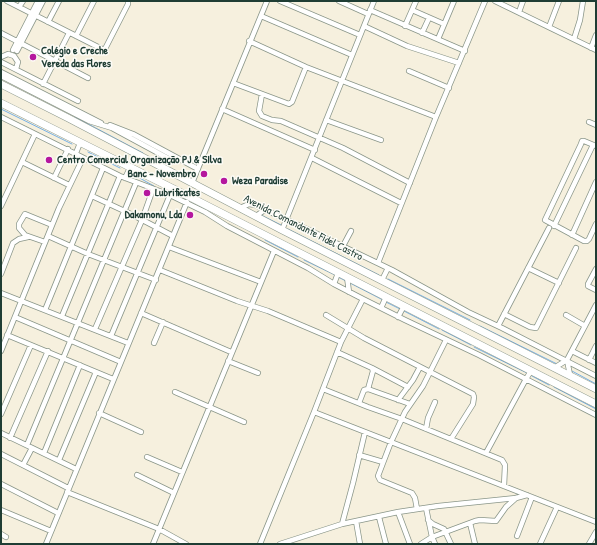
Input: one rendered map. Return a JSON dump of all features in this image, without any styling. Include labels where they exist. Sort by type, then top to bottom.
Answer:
[{"type":"highway","name":"Avenida Comandante Fidel Castro","points":[[2,85],[282,230],[596,389]]},
{"type":"highway","points":[[1,103],[130,168],[188,200],[234,220],[596,404]]},
{"type":"street","points":[[7,1],[99,48],[105,49],[128,6],[128,1]]},
{"type":"street","points":[[20,7],[23,1]]},
{"type":"street","points":[[13,53],[38,1]]},
{"type":"street","points":[[33,14],[43,1]]},
{"type":"street","points":[[48,22],[59,1]]},
{"type":"street","points":[[76,36],[94,1]]},
{"type":"street","points":[[192,183],[249,41],[267,1]]},
{"type":"street","points":[[280,1],[360,35]]},
{"type":"street","points":[[339,1],[465,51]]},
{"type":"street","points":[[282,230],[374,1]]},
{"type":"street","points":[[405,26],[416,1]]},
{"type":"street","points":[[438,39],[454,1]]},
{"type":"street","points":[[378,263],[436,117],[485,1]]},
{"type":"street","points":[[494,1],[594,49],[596,35]]},
{"type":"street","points":[[519,12],[523,1]]},
{"type":"street","points":[[549,27],[559,1]]},
{"type":"street","points":[[574,39],[580,20],[583,1]]},
{"type":"street","points":[[412,10],[444,24]]},
{"type":"street","points":[[260,16],[352,55]]},
{"type":"street","points":[[422,33],[428,18]]},
{"type":"street","points":[[364,26],[407,46],[459,63]]},
{"type":"street","points":[[1,33],[88,78]]},
{"type":"street","points":[[43,84],[69,33]]},
{"type":"street","points":[[249,41],[306,67],[436,117]]},
{"type":"street","points":[[1,57],[6,54],[13,53]]},
{"type":"street","points":[[13,53],[18,62],[16,69]]},
{"type":"street","points":[[1,62],[78,101]]},
{"type":"street","points":[[233,83],[286,104],[291,104],[306,67]]},
{"type":"street","points":[[409,71],[449,88]]},
{"type":"street","points":[[1,72],[102,123]]},
{"type":"street","points":[[1,76],[89,121],[112,128],[173,161]]},
{"type":"street","points":[[262,94],[259,108],[262,116],[272,120],[281,121],[320,137],[358,155],[410,183]]},
{"type":"street","points":[[222,109],[315,150]]},
{"type":"street","points":[[1,117],[136,183],[188,200],[216,220],[349,292],[437,336],[470,350],[596,415]]},
{"type":"street","points":[[269,129],[272,120]]},
{"type":"street","points":[[326,120],[381,140]]},
{"type":"street","points":[[89,121],[112,125],[126,131],[198,169]]},
{"type":"street","points":[[589,122],[596,125]]},
{"type":"street","points":[[1,206],[35,134]]},
{"type":"street","points":[[554,226],[595,146],[582,141],[545,220],[554,226],[584,241],[587,241],[596,224]]},
{"type":"street","points":[[76,154],[80,143]]},
{"type":"street","points":[[54,178],[68,149]]},
{"type":"street","points":[[1,351],[52,225],[69,185],[83,158]]},
{"type":"street","points":[[312,158],[401,203]]},
{"type":"street","points":[[22,162],[69,185]]},
{"type":"street","points":[[45,310],[103,168]]},
{"type":"street","points":[[62,316],[108,204],[123,177],[130,168]]},
{"type":"street","points":[[572,235],[596,182]]},
{"type":"street","points":[[27,445],[136,183]]},
{"type":"street","points":[[95,329],[142,220],[153,189]]},
{"type":"street","points":[[111,336],[170,195]]},
{"type":"street","points":[[92,196],[173,236]]},
{"type":"street","points":[[46,544],[188,200]]},
{"type":"street","points":[[240,208],[249,204],[266,209],[388,268],[468,312],[567,360],[596,376]]},
{"type":"street","points":[[248,212],[258,206]]},
{"type":"street","points":[[256,216],[266,209]]},
{"type":"street","points":[[45,242],[28,237],[19,227],[25,214],[52,225]]},
{"type":"street","points":[[234,220],[234,227],[239,232]]},
{"type":"street","points":[[244,235],[248,227]]},
{"type":"street","points":[[498,326],[549,228]]},
{"type":"street","points":[[343,246],[351,231]]},
{"type":"street","points":[[256,241],[260,233]]},
{"type":"street","points":[[48,236],[88,254],[156,280]]},
{"type":"street","points":[[1,274],[3,261],[14,243],[19,239],[28,237]]},
{"type":"street","points":[[169,247],[261,282]]},
{"type":"street","points":[[504,314],[533,328],[536,328],[576,248]]},
{"type":"street","points":[[153,544],[274,251]]},
{"type":"street","points":[[299,264],[303,255]]},
{"type":"street","points":[[382,280],[388,268]]},
{"type":"street","points":[[528,268],[558,283]]},
{"type":"street","points":[[596,269],[588,284],[588,286],[596,290]]},
{"type":"street","points":[[160,270],[341,342]]},
{"type":"street","points":[[334,284],[338,273]]},
{"type":"street","points":[[347,277],[349,292]]},
{"type":"street","points":[[1,293],[128,343]]},
{"type":"street","points":[[381,308],[386,297]]},
{"type":"street","points":[[260,544],[341,342],[363,299]]},
{"type":"street","points":[[554,368],[567,360],[596,305]]},
{"type":"street","points":[[398,317],[404,306]]},
{"type":"street","points":[[141,313],[231,352]]},
{"type":"street","points":[[326,315],[348,329],[474,395],[473,404],[451,439]]},
{"type":"street","points":[[566,315],[585,326]]},
{"type":"street","points":[[15,317],[121,362]]},
{"type":"street","points":[[154,343],[163,322]]},
{"type":"street","points":[[437,336],[442,326]]},
{"type":"street","points":[[8,335],[113,379]]},
{"type":"street","points":[[417,509],[415,498],[412,493],[378,478],[391,442],[402,419],[410,404],[423,386],[446,340]]},
{"type":"street","points":[[470,350],[474,342]]},
{"type":"street","points":[[1,414],[31,345]]},
{"type":"street","points":[[589,360],[596,346]]},
{"type":"street","points":[[10,438],[48,351]]},
{"type":"street","points":[[572,351],[596,363]]},
{"type":"street","points":[[337,352],[408,387]]},
{"type":"street","points":[[567,360],[570,375]]},
{"type":"street","points":[[228,361],[258,373]]},
{"type":"street","points":[[44,453],[80,365]]},
{"type":"street","points":[[398,400],[420,367]]},
{"type":"street","points":[[359,403],[364,390],[368,389],[372,368]]},
{"type":"street","points":[[59,460],[96,372]]},
{"type":"street","points":[[486,453],[526,380],[532,372]]},
{"type":"street","points":[[323,389],[402,419],[502,460],[504,463],[504,486]]},
{"type":"street","points":[[368,389],[410,404]]},
{"type":"street","points":[[175,392],[244,422]]},
{"type":"street","points":[[426,429],[428,418],[436,402]]},
{"type":"street","points":[[314,412],[596,522]]},
{"type":"street","points":[[99,414],[141,432]]},
{"type":"street","points":[[342,524],[354,483],[365,432]]},
{"type":"street","points":[[1,433],[76,469]]},
{"type":"street","points":[[23,465],[32,448]]},
{"type":"street","points":[[1,454],[67,490],[159,529],[186,544]]},
{"type":"street","points":[[359,455],[383,462]]},
{"type":"street","points":[[147,457],[182,472]]},
{"type":"street","points":[[137,475],[174,492]]},
{"type":"street","points":[[1,484],[58,513]]},
{"type":"street","points":[[280,544],[342,524],[398,512],[516,498],[527,495]]},
{"type":"street","points":[[517,536],[532,497]]},
{"type":"street","points":[[421,544],[446,531],[470,523],[480,520],[496,521],[506,507],[516,498]]},
{"type":"street","points":[[540,544],[557,507]]},
{"type":"street","points":[[426,508],[432,537],[435,544]]},
{"type":"street","points":[[1,510],[51,531]]},
{"type":"street","points":[[398,512],[410,544]]},
{"type":"street","points":[[379,517],[386,544]]},
{"type":"street","points":[[428,520],[446,531],[451,544]]},
{"type":"street","points":[[356,522],[360,544]]},
{"type":"street","points":[[470,523],[475,544]]},
{"type":"street","points":[[589,544],[596,532]]},
{"type":"waterway","points":[[1,109],[72,144]]},
{"type":"waterway","points":[[75,117],[143,153]]},
{"type":"waterway","points":[[88,152],[120,168]]},
{"type":"waterway","points":[[136,176],[154,186]]},
{"type":"waterway","points":[[261,215],[281,225]]},
{"type":"waterway","points":[[288,229],[379,275]]},
{"type":"waterway","points":[[265,240],[298,257]]},
{"type":"waterway","points":[[304,260],[335,275]]},
{"type":"waterway","points":[[338,277],[346,281]]},
{"type":"waterway","points":[[388,279],[470,320]]},
{"type":"waterway","points":[[350,283],[383,300]]},
{"type":"waterway","points":[[386,302],[400,309]]},
{"type":"waterway","points":[[404,311],[439,329]]},
{"type":"waterway","points":[[480,326],[557,364]]},
{"type":"waterway","points":[[442,330],[471,345]]},
{"type":"waterway","points":[[474,347],[527,373]]},
{"type":"waterway","points":[[572,371],[596,384]]},
{"type":"waterway","points":[[532,376],[549,385]]},
{"type":"waterway","points":[[554,387],[596,409]]},
{"type":"place","name":"Colégio e Creche Vereda das Flores","points":[[33,57]]},
{"type":"place","name":"Centro Comercial Organização PJ & SIlva","points":[[49,160]]},
{"type":"place","name":"Banc - Novembro","points":[[204,174]]},
{"type":"place","name":"Weza Paradise","points":[[224,181]]},
{"type":"place","name":"Lubrificates","points":[[147,193]]},
{"type":"place","name":"Dakamonu, Lda","points":[[190,215]]}]
